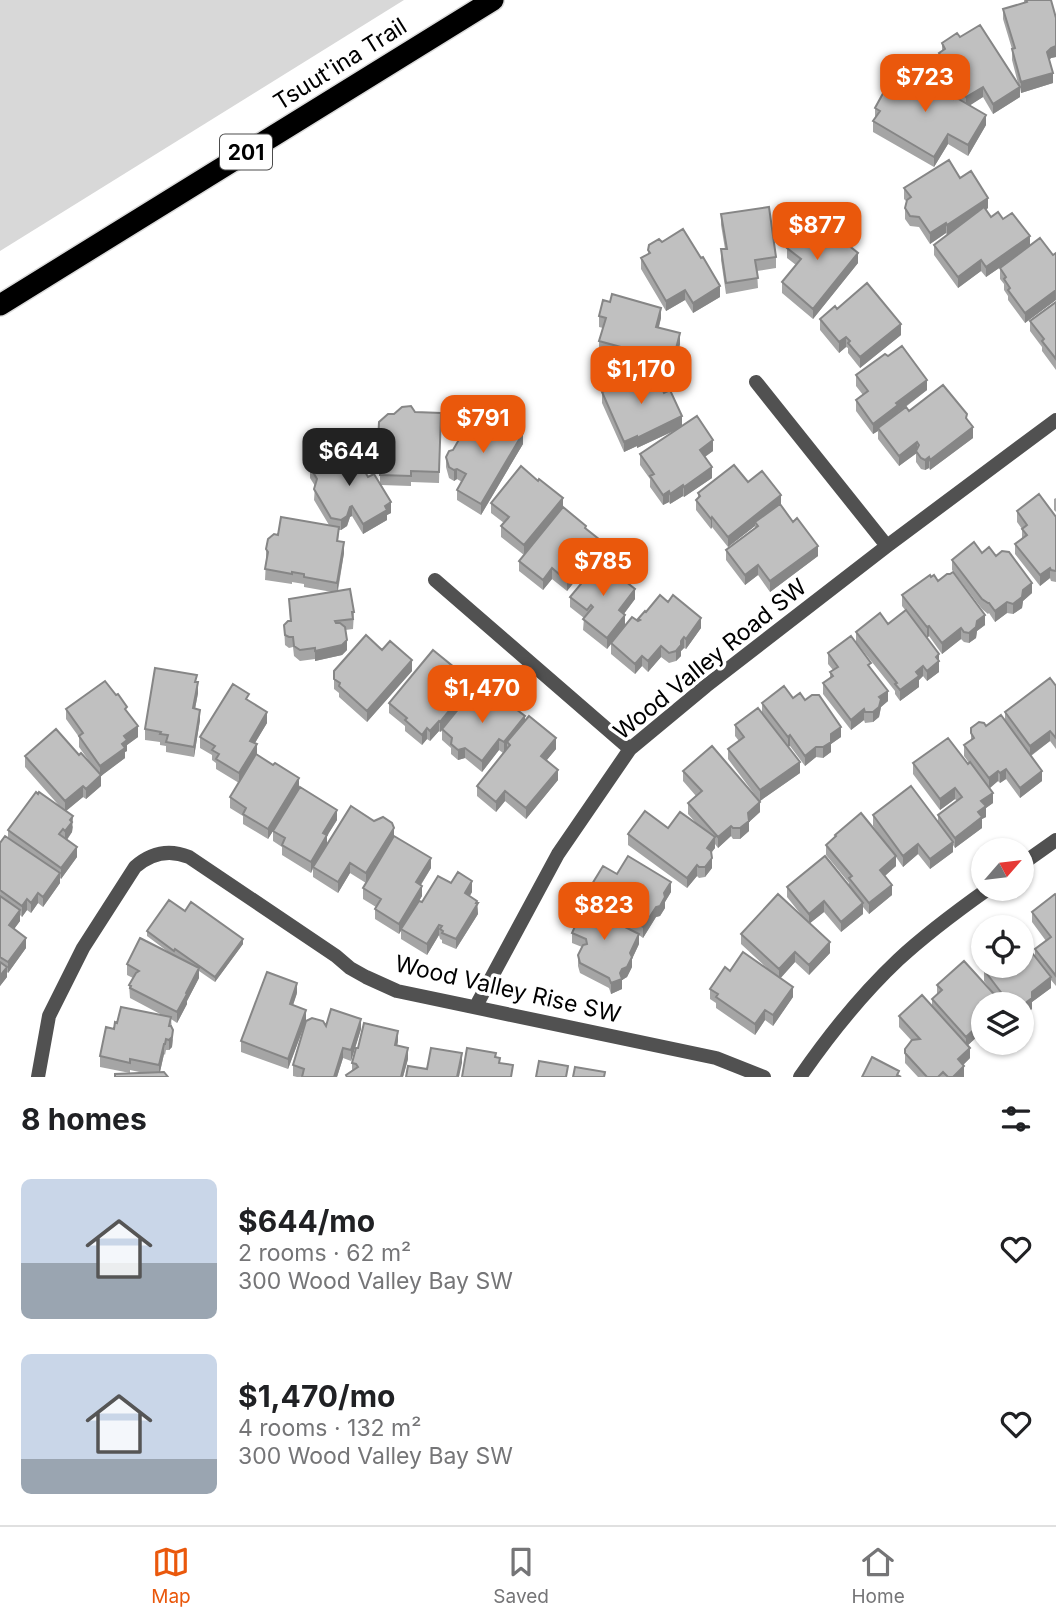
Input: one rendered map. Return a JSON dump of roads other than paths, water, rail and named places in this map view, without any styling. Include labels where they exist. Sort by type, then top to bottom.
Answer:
[{"type":"highway","name":"Tsuut'ina Trail","points":[[0,305],[493,0]]},
{"type":"street","points":[[756,382],[887,546]]},
{"type":"street","name":"Wood Valley Road SW","points":[[475,1006],[558,854],[630,750],[887,546],[1056,420]]},
{"type":"street","points":[[435,580],[630,750]]},
{"type":"street","points":[[1034,856],[1056,840]]},
{"type":"street","name":"Wood Valley Rise SW","points":[[38,1077],[49,1016],[83,948],[135,867],[143,860],[163,852],[189,857],[350,968],[397,991],[716,1058],[764,1077]]},
{"type":"street","points":[[800,1077],[821,1046],[858,1001],[899,959],[972,901]]}]
